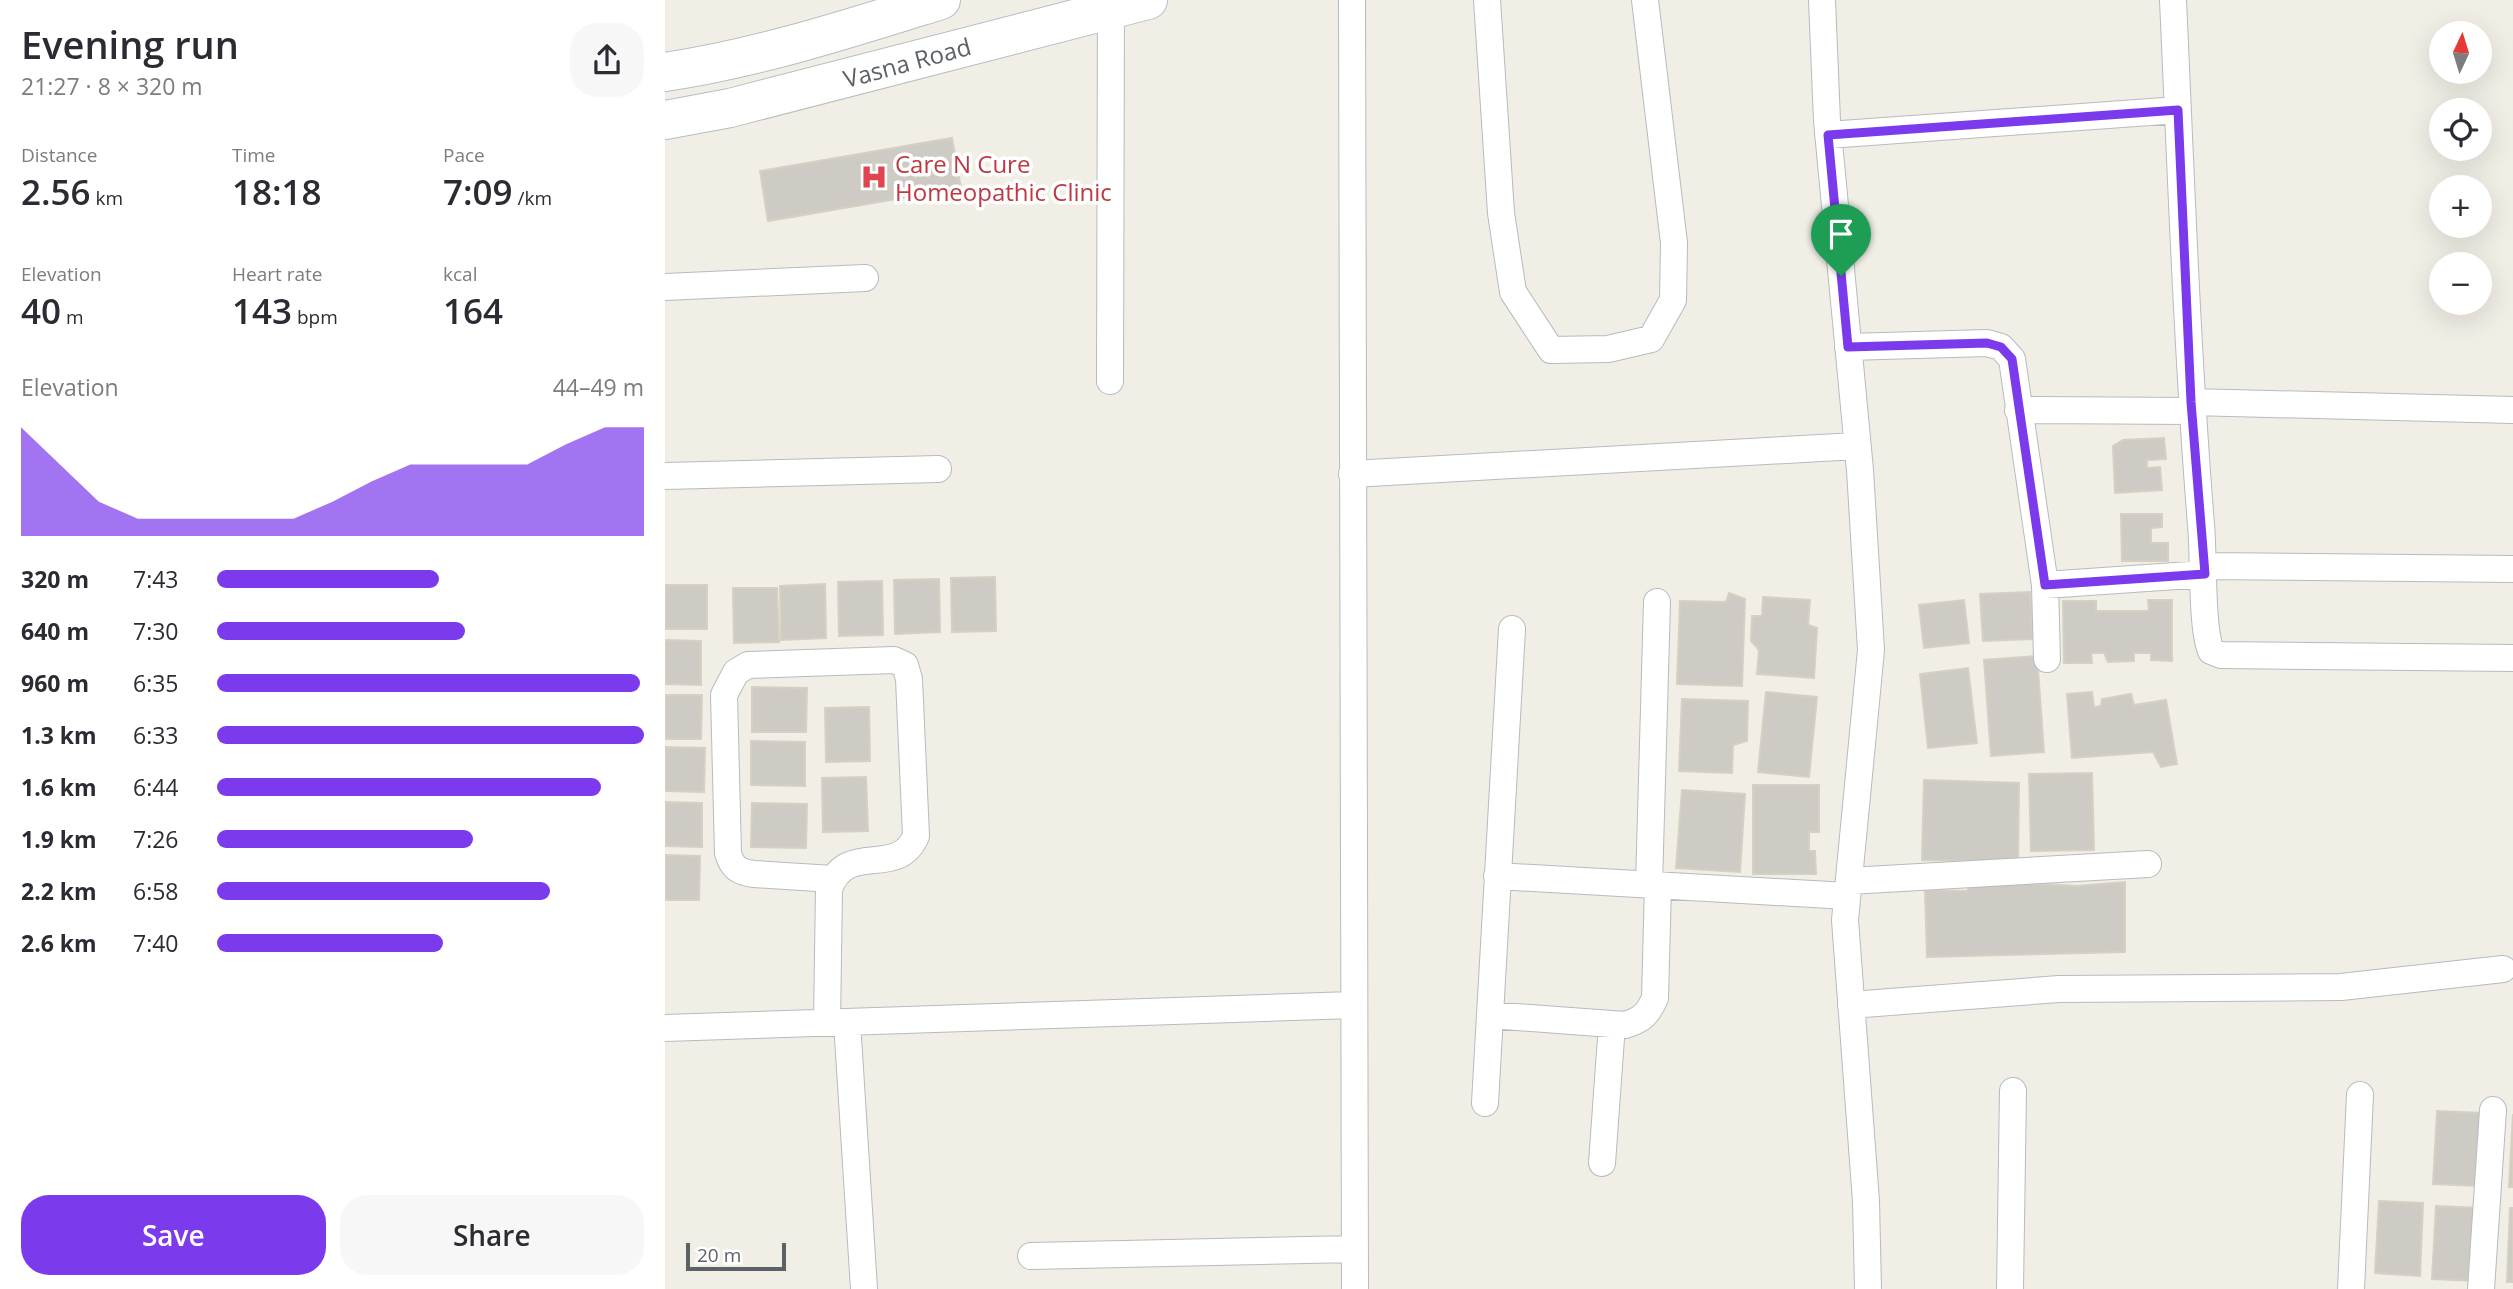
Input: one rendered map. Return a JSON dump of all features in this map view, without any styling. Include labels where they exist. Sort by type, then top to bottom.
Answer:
[{"type":"main road","name":"Vasna Road","points":[[665,72],[705,66],[863,12],[941,0]]},
{"type":"main road","name":"Vasna Road","points":[[665,120],[730,108],[1066,10],[1148,0]]},
{"type":"street","points":[[1352,0],[1352,1005],[1355,1289]]},
{"type":"street","points":[[1487,0],[1501,213],[1513,292],[1551,350],[1608,349],[1651,339],[1673,300],[1674,243],[1645,0]]},
{"type":"street","points":[[1822,0],[1828,135],[1857,446],[1871,650],[1845,920],[1866,1201],[1868,1289]]},
{"type":"street","points":[[2173,0],[2191,406],[2205,570],[2208,644],[2211,651],[2221,654],[2513,658]]},
{"type":"street","points":[[1110,381],[1111,5]]},
{"type":"street","points":[[1828,135],[2178,110]]},
{"type":"street","points":[[665,287],[865,278]]},
{"type":"street","points":[[1848,347],[1987,343],[2001,347],[2012,359],[2045,585],[2047,659]]},
{"type":"street","points":[[2018,410],[2191,406],[2513,410]]},
{"type":"street","points":[[1352,474],[1857,446]]},
{"type":"street","points":[[665,476],[938,470]]},
{"type":"street","points":[[2045,585],[2205,570],[2513,569]]},
{"type":"street","points":[[1490,1015],[1612,1024],[1640,1021],[1649,1012],[1655,998],[1653,885],[1657,602]]},
{"type":"street","points":[[1485,1103],[1512,629]]},
{"type":"street","points":[[833,878],[754,874],[742,872],[731,864],[728,853],[724,695],[736,672],[748,665],[883,659],[905,665],[909,679],[916,836],[911,848],[900,855],[839,869],[829,889],[837,1022],[864,1289]]},
{"type":"street","points":[[1497,876],[1653,885],[1848,889],[2148,864]]},
{"type":"street","points":[[1851,1005],[2059,989],[2341,987],[2503,969]]},
{"type":"street","points":[[665,1028],[1352,1005]]},
{"type":"street","points":[[1602,1163],[1612,1024]]},
{"type":"street","points":[[2010,1289],[2013,1091]]},
{"type":"street","points":[[2351,1289],[2360,1095]]},
{"type":"street","points":[[2481,1289],[2493,1110]]},
{"type":"street","points":[[1031,1256],[1355,1249]]},
{"type":"building","points":[[952,138],[961,188],[768,221],[760,171]]},
{"type":"building","points":[[2164,438],[2166,459],[2147,460],[2147,468],[2160,467],[2162,490],[2115,493],[2113,446],[2123,440]]},
{"type":"building","points":[[2121,514],[2162,514],[2162,527],[2151,528],[2151,543],[2168,543],[2168,561],[2122,561]]},
{"type":"building","points":[[995,577],[996,631],[952,632],[951,578]]},
{"type":"building","points":[[939,579],[940,632],[895,634],[894,580]]},
{"type":"building","points":[[882,581],[883,635],[839,636],[838,582]]},
{"type":"building","points":[[825,584],[826,638],[781,640],[780,586]]},
{"type":"building","points":[[665,585],[707,585],[707,629],[665,629]]},
{"type":"building","points":[[733,588],[777,588],[779,642],[734,643]]},
{"type":"building","points":[[2030,592],[2033,639],[1983,641],[1980,594]]},
{"type":"building","points":[[1729,593],[1745,599],[1742,686],[1677,684],[1680,601],[1726,602]]},
{"type":"building","points":[[1763,597],[1810,600],[1808,625],[1817,628],[1814,678],[1757,674],[1759,650],[1751,641],[1752,616],[1762,616]]},
{"type":"building","points":[[1964,600],[1969,643],[1924,648],[1919,605]]},
{"type":"building","points":[[2148,600],[2172,600],[2172,661],[2151,660],[2151,653],[2134,653],[2134,661],[2108,662],[2104,653],[2091,653],[2092,663],[2064,663],[2063,601],[2096,601],[2096,611],[2149,611]]},
{"type":"building","points":[[665,640],[701,641],[701,685],[665,684]]},
{"type":"building","points":[[2037,656],[2044,752],[1991,756],[1984,660]]},
{"type":"building","points":[[1968,668],[1977,743],[1928,748],[1920,674]]},
{"type":"building","points":[[752,687],[807,688],[806,732],[752,732]]},
{"type":"building","points":[[1766,692],[1817,697],[1809,777],[1758,772]]},
{"type":"building","points":[[2092,692],[2094,707],[2101,706],[2102,699],[2131,694],[2134,705],[2166,700],[2177,764],[2161,767],[2153,752],[2072,758],[2067,694]]},
{"type":"building","points":[[665,695],[702,695],[701,739],[665,739]]},
{"type":"building","points":[[1682,699],[1748,701],[1747,741],[1733,745],[1732,773],[1679,771]]},
{"type":"building","points":[[869,707],[870,761],[826,762],[825,708]]},
{"type":"building","points":[[751,741],[805,742],[805,786],[751,785]]},
{"type":"building","points":[[665,747],[705,748],[704,792],[665,791]]},
{"type":"building","points":[[2092,773],[2094,850],[2031,851],[2029,774]]},
{"type":"building","points":[[866,777],[868,831],[823,832],[822,778]]},
{"type":"building","points":[[1924,780],[2019,783],[2018,862],[1922,860]]},
{"type":"building","points":[[1753,785],[1819,785],[1819,832],[1809,832],[1809,851],[1815,851],[1816,874],[1753,874]]},
{"type":"building","points":[[1682,790],[1745,794],[1740,872],[1676,868]]},
{"type":"building","points":[[665,802],[702,803],[702,847],[665,846]]},
{"type":"building","points":[[752,803],[807,804],[806,848],[751,847]]},
{"type":"building","points":[[665,855],[700,856],[699,900],[665,900]]},
{"type":"building","points":[[2011,882],[2076,886],[2125,882],[2125,952],[1927,957],[1925,890],[1967,891],[1971,885]]},
{"type":"building","points":[[2437,1111],[2482,1113],[2478,1186],[2433,1184]]},
{"type":"building","points":[[2513,1114],[2513,1187],[2509,1187]]},
{"type":"building","points":[[2379,1201],[2423,1203],[2420,1276],[2375,1273]]},
{"type":"building","points":[[2436,1206],[2480,1208],[2477,1281],[2432,1279]]},
{"type":"building","points":[[2510,1208],[2513,1208],[2513,1282],[2507,1282]]},
{"type":"place","name":"Care N Cure Homeopathic Clinic","points":[[874,177]]},
{"type":"route","points":[[2178,110],[2191,402],[2205,574],[2045,585],[2012,359],[2001,347],[1987,343],[1848,347],[1841,276],[1828,135],[2178,110]]}]
